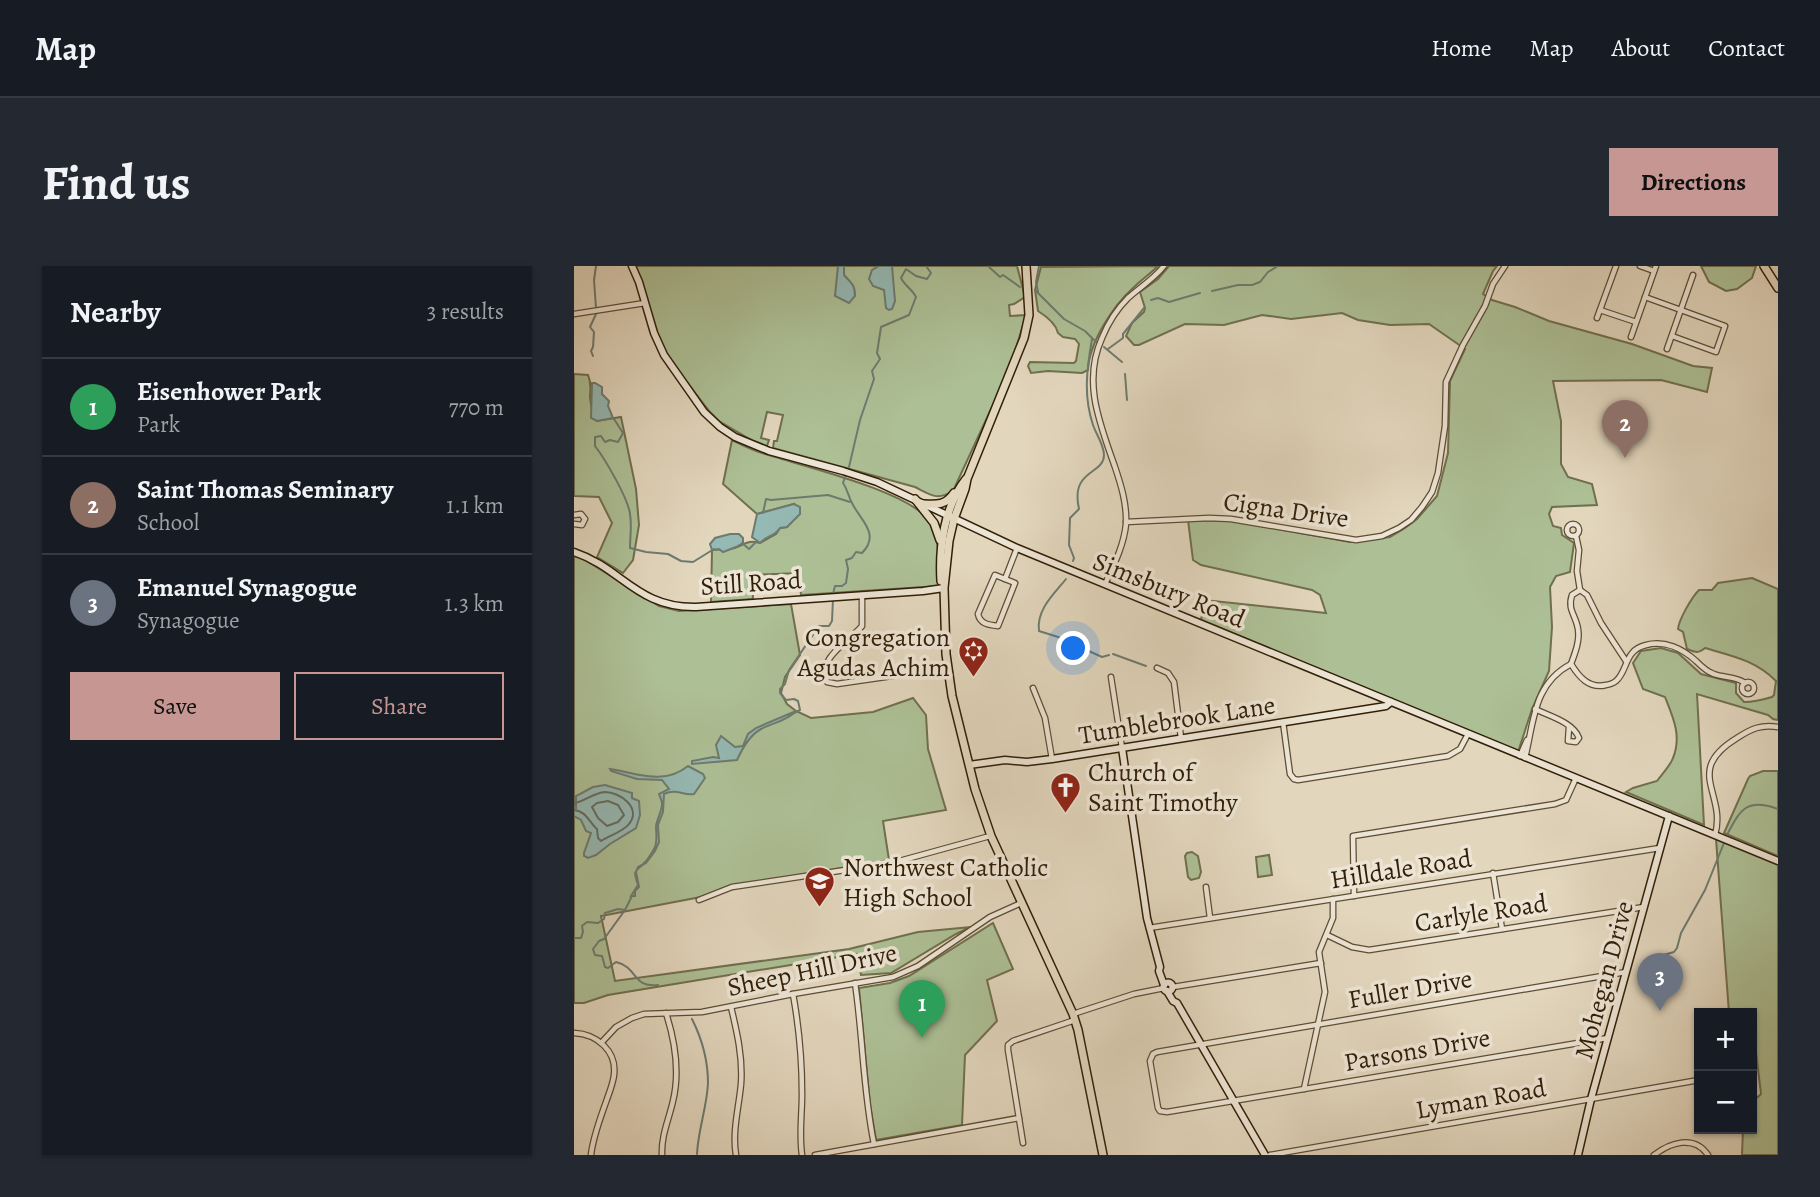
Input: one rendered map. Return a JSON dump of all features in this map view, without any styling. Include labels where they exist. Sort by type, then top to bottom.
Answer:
[{"type":"main road","points":[[1026,266],[1028,315],[1024,338],[951,518],[944,588],[947,668],[979,804],[1074,1017],[1103,1155]]},
{"type":"main road","points":[[1764,266],[1778,288]]},
{"type":"main road","points":[[924,504],[945,502],[967,479]]},
{"type":"main road","points":[[941,545],[959,488]]},
{"type":"main road","points":[[915,499],[939,533],[941,580],[944,588]]},
{"type":"street","name":"Simsbury Road","points":[[632,266],[664,355],[704,412],[720,427],[751,445],[863,476],[1017,548],[1778,860]]},
{"type":"street","points":[[1105,584],[1121,548],[1126,522],[1124,492],[1097,417],[1093,397],[1093,369],[1102,338],[1119,309],[1164,266]]},
{"type":"street","name":"Cigna Drive","points":[[1126,522],[1231,519],[1356,540],[1382,536],[1411,520],[1432,492],[1438,473],[1445,426],[1446,382],[1485,306],[1493,284],[1505,266]]},
{"type":"street","points":[[1597,318],[1616,266]]},
{"type":"street","points":[[1631,337],[1655,269],[1640,266]]},
{"type":"street","points":[[1667,349],[1693,275]]},
{"type":"street","points":[[1645,298],[1725,326],[1716,352],[1672,336]]},
{"type":"street","points":[[574,314],[645,303]]},
{"type":"street","points":[[1600,310],[1636,322]]},
{"type":"street","points":[[574,516],[581,514],[585,519],[582,525],[574,524]]},
{"type":"street","points":[[1576,536],[1580,590],[1587,595],[1601,623],[1626,661]]},
{"type":"street","points":[[1006,579],[1017,548]]},
{"type":"street","name":"Still Road","points":[[574,552],[594,561],[648,597],[673,606],[696,607],[944,588]]},
{"type":"street","points":[[995,575],[1006,579],[1015,583],[998,626],[982,622],[979,619],[979,610],[995,575]]},
{"type":"street","points":[[1522,757],[1542,692],[1561,669],[1571,664],[1579,636],[1570,601],[1572,595],[1580,590]]},
{"type":"street","points":[[862,595],[862,626],[827,662],[824,674],[827,682],[837,684],[947,668]]},
{"type":"street","points":[[1571,664],[1584,681],[1591,685],[1609,685],[1616,681],[1634,652],[1644,645],[1659,643],[1677,647],[1714,675],[1740,679],[1745,683]]},
{"type":"street","points":[[1157,668],[1168,673],[1174,682],[1182,739]]},
{"type":"street","points":[[1111,677],[1149,928],[1160,967],[1173,1001],[1177,1003],[1267,1155]]},
{"type":"street","points":[[1033,688],[1045,718],[1052,759]]},
{"type":"street","name":"Tumblebrook Lane","points":[[969,765],[1005,760],[1027,762],[1052,759],[1386,706],[1391,702]]},
{"type":"street","points":[[1535,709],[1569,727]]},
{"type":"street","points":[[1283,722],[1290,774],[1294,779],[1301,780],[1448,756],[1460,749],[1468,734]]},
{"type":"street","points":[[1715,835],[1718,818],[1709,779],[1715,756],[1722,748],[1751,729],[1766,725],[1778,727]]},
{"type":"street","points":[[1354,896],[1353,836],[1555,804],[1566,800],[1576,778]]},
{"type":"street","name":"Mohegan Drive","points":[[1577,1155],[1669,816]]},
{"type":"street","points":[[699,900],[732,887],[890,863],[991,836]]},
{"type":"street","name":"Hilldale Road","points":[[1149,928],[1660,848]]},
{"type":"street","points":[[1493,873],[1502,929]]},
{"type":"street","points":[[1206,887],[1210,918]]},
{"type":"street","points":[[1304,1089],[1325,988],[1319,952],[1333,918],[1333,899]]},
{"type":"street","name":"Sheep Hill Drive","points":[[602,1042],[616,1027],[644,1014],[702,1012],[885,979],[918,966],[990,917],[1021,903]]},
{"type":"street","name":"Carlyle Road","points":[[1327,934],[1352,947],[1369,950],[1644,907]]},
{"type":"street","points":[[1023,1143],[1008,1050],[1013,1041],[1134,994],[1321,963]]},
{"type":"street","name":"Fuller Drive","points":[[1234,1101],[1160,1111],[1150,1061],[1153,1054],[1626,972]]},
{"type":"street","points":[[855,983],[864,1086],[874,1144]]},
{"type":"street","points":[[793,994],[800,1036],[802,1155]]},
{"type":"street","points":[[731,1007],[739,1042],[741,1081],[735,1132],[736,1155]]},
{"type":"street","points":[[662,1155],[662,1139],[674,1100],[677,1076],[673,1037],[666,1013]]},
{"type":"street","points":[[574,1033],[590,1035],[602,1042],[612,1058],[614,1074],[591,1155]]},
{"type":"street","name":"Parsons Drive","points":[[1234,1101],[1608,1038]]},
{"type":"street","name":"Lyman Road","points":[[1267,1155],[1694,1081]]},
{"type":"street","points":[[815,1155],[1019,1118]]},
{"type":"street","points":[[1654,1155],[1681,1142],[1698,1145],[1708,1155]]},
{"type":"green space","points":[[635,266],[1017,266],[1025,297],[1009,305],[1010,316],[1026,315],[998,394],[953,491],[943,496],[934,496],[915,487],[773,448],[783,415],[767,412],[761,438],[769,440],[767,446],[719,421],[669,358],[659,339]]},
{"type":"green space","points":[[1158,266],[1125,296],[1110,315],[1097,337],[1088,370],[1082,373],[1031,373],[1028,366],[1030,362],[1074,363],[1079,344],[1075,339],[1063,337],[1058,333],[1053,323],[1038,311],[1035,290],[1041,267]]},
{"type":"green space","points":[[1169,266],[1497,266],[1483,294],[1492,300],[1549,321],[1632,344],[1693,366],[1712,368],[1707,392],[1661,380],[1553,381],[1561,421],[1561,464],[1568,477],[1592,484],[1597,505],[1552,507],[1549,514],[1553,526],[1561,528],[1562,535],[1574,543],[1570,572],[1556,576],[1550,587],[1552,627],[1549,671],[1532,709],[1518,752],[1201,620],[1205,600],[1326,613],[1320,595],[1312,590],[1201,565],[1193,560],[1188,520],[1235,521],[1350,542],[1390,537],[1417,519],[1437,496],[1448,453],[1450,381],[1465,349],[1429,324],[1390,325],[1358,320],[1342,313],[1291,319],[1262,315],[1224,325],[1185,324],[1134,345],[1126,336],[1132,323],[1144,312],[1140,292],[1158,279]]},
{"type":"green space","points":[[1701,266],[1756,266],[1752,278],[1737,289],[1726,291],[1709,282]]},
{"type":"green space","points":[[574,374],[588,375],[591,404],[597,421],[621,417],[636,489],[639,525],[633,560],[623,573],[597,557],[612,523],[599,497],[574,496]]},
{"type":"green space","points":[[732,440],[758,452],[852,480],[901,500],[919,511],[934,529],[939,586],[801,595],[799,573],[752,575],[753,599],[711,602],[712,550],[734,548],[750,542],[760,543],[776,534],[780,528],[787,527],[794,504],[757,514],[723,484]]},
{"type":"green space","points":[[574,556],[582,558],[659,606],[679,611],[791,604],[800,655],[785,677],[781,693],[787,704],[811,718],[873,712],[913,698],[926,715],[928,749],[946,810],[883,821],[889,860],[729,887],[706,896],[601,916],[615,981],[849,949],[918,932],[971,927],[891,973],[861,975],[857,954],[574,1003]]},
{"type":"green space","points":[[1752,578],[1778,589],[1778,720],[1697,694],[1704,825],[1626,792],[1657,781],[1672,761],[1677,742],[1665,697],[1643,689],[1633,663],[1641,651],[1661,648],[1678,653],[1701,674],[1736,683],[1736,693],[1744,702],[1772,697],[1776,681],[1760,668],[1734,656],[1705,648],[1696,652],[1687,649],[1683,632],[1678,629],[1686,608],[1699,590],[1712,590],[1718,583]]},
{"type":"green space","points":[[1763,771],[1778,771],[1778,856],[1724,833],[1748,779]]},
{"type":"green space","points":[[1716,839],[1778,864],[1778,1155],[1742,1155],[1743,1134],[1757,1134],[1757,1098],[1761,1094],[1757,1061],[1757,1008],[1729,1008]]},
{"type":"green space","points":[[1192,852],[1198,856],[1201,872],[1199,878],[1191,880],[1188,877],[1185,856]]},
{"type":"green space","points":[[1269,855],[1272,875],[1258,877],[1256,857]]},
{"type":"green space","points":[[993,923],[1013,969],[987,980],[997,1021],[965,1055],[962,1125],[876,1140],[859,988],[890,983],[909,976]]},
{"type":"water","points":[[838,266],[844,266],[844,275],[854,289],[855,296],[849,303],[835,296]]},
{"type":"water","points":[[879,266],[892,266],[895,301],[889,310],[886,308],[884,290],[873,286],[869,279],[872,270]]},
{"type":"water","points":[[592,383],[602,387],[602,394],[609,401],[608,406],[613,418],[597,421],[591,418]]},
{"type":"water","points":[[794,504],[800,507],[800,514],[787,527],[780,528],[760,543],[752,537],[757,514]]},
{"type":"water","points":[[739,534],[743,543],[723,552],[719,549],[712,550],[710,544],[715,538]]},
{"type":"water","points":[[796,711],[757,732],[737,760],[692,764],[692,761],[719,758],[716,745],[721,736],[735,747],[743,746],[748,734],[756,728]]},
{"type":"water","points":[[688,766],[703,774],[705,778],[694,794],[664,794],[663,812],[658,825],[659,842],[655,851],[646,863],[642,865],[656,843],[656,826],[662,804],[659,794],[669,789],[662,780],[637,779],[610,769],[659,777],[679,772]]},
{"type":"water","points":[[605,785],[632,793],[632,798],[639,801],[640,815],[636,828],[588,858],[584,853],[591,833],[586,831],[581,820],[574,816],[576,796],[593,787]]},
{"type":"water","points":[[637,870],[639,887],[635,896],[631,896],[638,885],[635,875],[635,873]]},
{"type":"waterway","points":[[596,266],[596,308]]},
{"type":"waterway","points":[[849,467],[860,420],[874,379],[872,371],[880,359],[877,353],[881,327],[909,315],[916,297],[901,278],[906,269],[927,279],[931,273],[926,266]]},
{"type":"waterway","points":[[988,266],[1000,277],[1003,275],[1020,287]]},
{"type":"waterway","points":[[1038,292],[1036,282],[1039,266]]},
{"type":"waterway","points":[[1212,291],[1260,282],[1268,272],[1278,266]]},
{"type":"waterway","points":[[1035,290],[1064,319],[1085,331],[1096,342]]},
{"type":"waterway","points":[[1151,300],[1158,298],[1169,302],[1200,293]]},
{"type":"waterway","points":[[1108,349],[1123,338],[1123,334],[1144,308]]},
{"type":"waterway","points":[[593,356],[591,351],[594,332],[590,327],[596,314]]},
{"type":"waterway","points":[[1073,561],[1069,545],[1070,518],[1079,509],[1079,486],[1088,474],[1099,466],[1104,455],[1088,403],[1087,371],[1092,339]]},
{"type":"waterway","points":[[1104,347],[1122,362]]},
{"type":"waterway","points":[[1125,374],[1127,400]]},
{"type":"waterway","points":[[614,419],[623,433],[618,442],[605,442],[601,436],[595,437],[595,446],[625,498],[631,522],[630,548],[668,554],[681,561],[693,562],[714,549]]},
{"type":"waterway","points":[[833,594],[835,586],[846,583],[846,560],[852,558],[856,552],[862,553],[870,540],[867,527],[843,483],[845,477]]},
{"type":"waterway","points":[[763,513],[766,499],[828,495],[850,502]]},
{"type":"waterway","points":[[742,543],[749,549],[756,542]]},
{"type":"waterway","points":[[1066,579],[1043,609],[1039,631],[1102,657],[1109,655]]},
{"type":"waterway","points":[[792,714],[800,710],[798,701],[786,700],[780,689],[785,684],[789,670],[819,626],[829,626],[832,621],[833,599]]},
{"type":"waterway","points":[[1113,654],[1146,666]]},
{"type":"waterway","points":[[1728,833],[1737,817],[1747,807],[1759,805],[1778,809]]},
{"type":"waterway","points":[[1653,958],[1674,952],[1677,948],[1681,933],[1705,890],[1724,843]]},
{"type":"waterway","points":[[574,938],[581,938],[582,926],[587,922],[598,923],[604,919],[605,913],[625,910],[632,896]]},
{"type":"waterway","points":[[625,910],[604,939],[593,949],[595,955],[602,956],[605,967],[608,968],[616,962],[628,968],[644,983],[658,985]]},
{"type":"waterway","points":[[692,1019],[704,1050],[708,1074],[697,1154]]},
{"type":"place","name":"Saint Thomas Seminary","points":[[1625,458]]},
{"type":"place","name":"Congregation Agudas Achim","points":[[973,679]]},
{"type":"place","name":"Church of Saint Timothy","points":[[1065,814]]},
{"type":"place","name":"Northwest Catholic High School","points":[[820,909]]},
{"type":"place","name":"Emanuel Synagogue","points":[[1660,1011]]},
{"type":"place","name":"Eisenhower Park","points":[[922,1038]]}]
